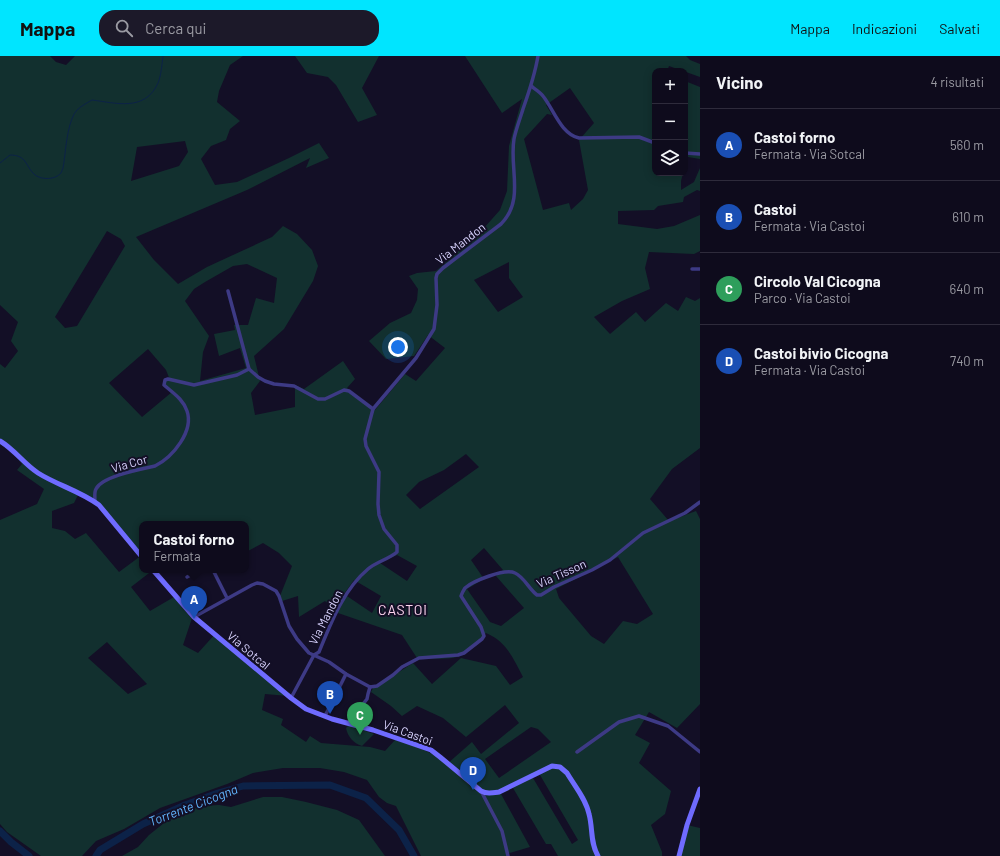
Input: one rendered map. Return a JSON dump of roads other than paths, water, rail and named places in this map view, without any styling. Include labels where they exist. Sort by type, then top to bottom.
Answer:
[{"type":"street","name":"Via Mandon","points":[[314,655],[319,652],[335,614],[355,582],[369,568],[396,554],[398,550],[395,543],[384,528],[379,515],[379,472],[365,443],[368,425],[373,409],[416,358],[434,329],[437,305],[437,274],[501,224],[512,209],[515,191],[514,139],[531,86],[538,56]]},
{"type":"street","points":[[531,86],[542,95],[565,129],[575,137],[639,137],[652,142]]},
{"type":"street","points":[[688,153],[700,154]]},
{"type":"street","points":[[692,269],[700,269]]},
{"type":"street","points":[[228,291],[249,369],[261,380],[274,384],[294,386],[318,399],[325,399],[344,390],[349,391],[373,409]]},
{"type":"street","name":"Via Cor","points":[[94,502],[96,489],[101,483],[119,474],[160,464],[180,444],[187,427],[187,410],[178,397],[164,386],[165,380],[168,379],[194,385],[237,375],[249,369]]},
{"type":"street","points":[[0,441],[13,450],[37,472],[94,502],[106,512],[139,553]]},
{"type":"street","name":"Via Tisson","points":[[370,688],[377,686],[402,667],[419,658],[458,655],[464,653],[482,639],[484,636],[481,627],[461,596],[466,587],[492,575],[512,571],[522,577],[536,595],[541,595],[554,587],[592,570],[617,554],[643,533],[685,514],[700,502]]},
{"type":"street","name":"Via Sotcal","points":[[156,573],[194,617],[291,698]]},
{"type":"street","points":[[188,577],[195,573]]},
{"type":"street","points":[[214,573],[227,598]]},
{"type":"street","points":[[194,617],[254,584],[263,584],[273,589],[279,596],[287,622],[297,639],[309,653],[329,662],[370,688],[367,699],[348,723]]},
{"type":"street","points":[[291,698],[314,655]]},
{"type":"street","points":[[325,716],[346,674]]},
{"type":"street","name":"Via Castoi","points":[[291,698],[306,709],[332,719],[431,750],[481,791]]},
{"type":"street","points":[[577,752],[619,722],[639,716],[668,726],[700,752]]},
{"type":"street","points":[[481,791],[491,793],[498,792],[552,766],[560,767],[565,770],[585,804],[590,820],[593,844],[598,856]]},
{"type":"street","points":[[679,856],[700,788]]},
{"type":"street","points":[[481,791],[502,831],[508,856]]},
{"type":"waterway","points":[[0,163],[10,155],[16,156],[24,160],[32,172],[38,177],[55,177],[61,173],[70,125],[77,110],[92,100],[129,104],[146,98],[158,83],[163,56]]},
{"type":"waterway","name":"Torrente Cicogna","points":[[96,856],[100,850],[143,824],[185,805],[218,793],[243,786],[330,785],[366,798],[399,830],[414,856]]},
{"type":"waterway","name":"Torrente Cicogna","points":[[0,831],[29,856]]},
{"type":"place","name":"Castoi forno","points":[[194,619]]},
{"type":"place","name":"Castoi","points":[[330,714]]},
{"type":"place","name":"Circolo Val Cicogna","points":[[360,735]]},
{"type":"place","name":"Castoi bivio Cicogna","points":[[473,790]]},
{"type":"district","name":"CASTOI","points":[[403,609]]}]
